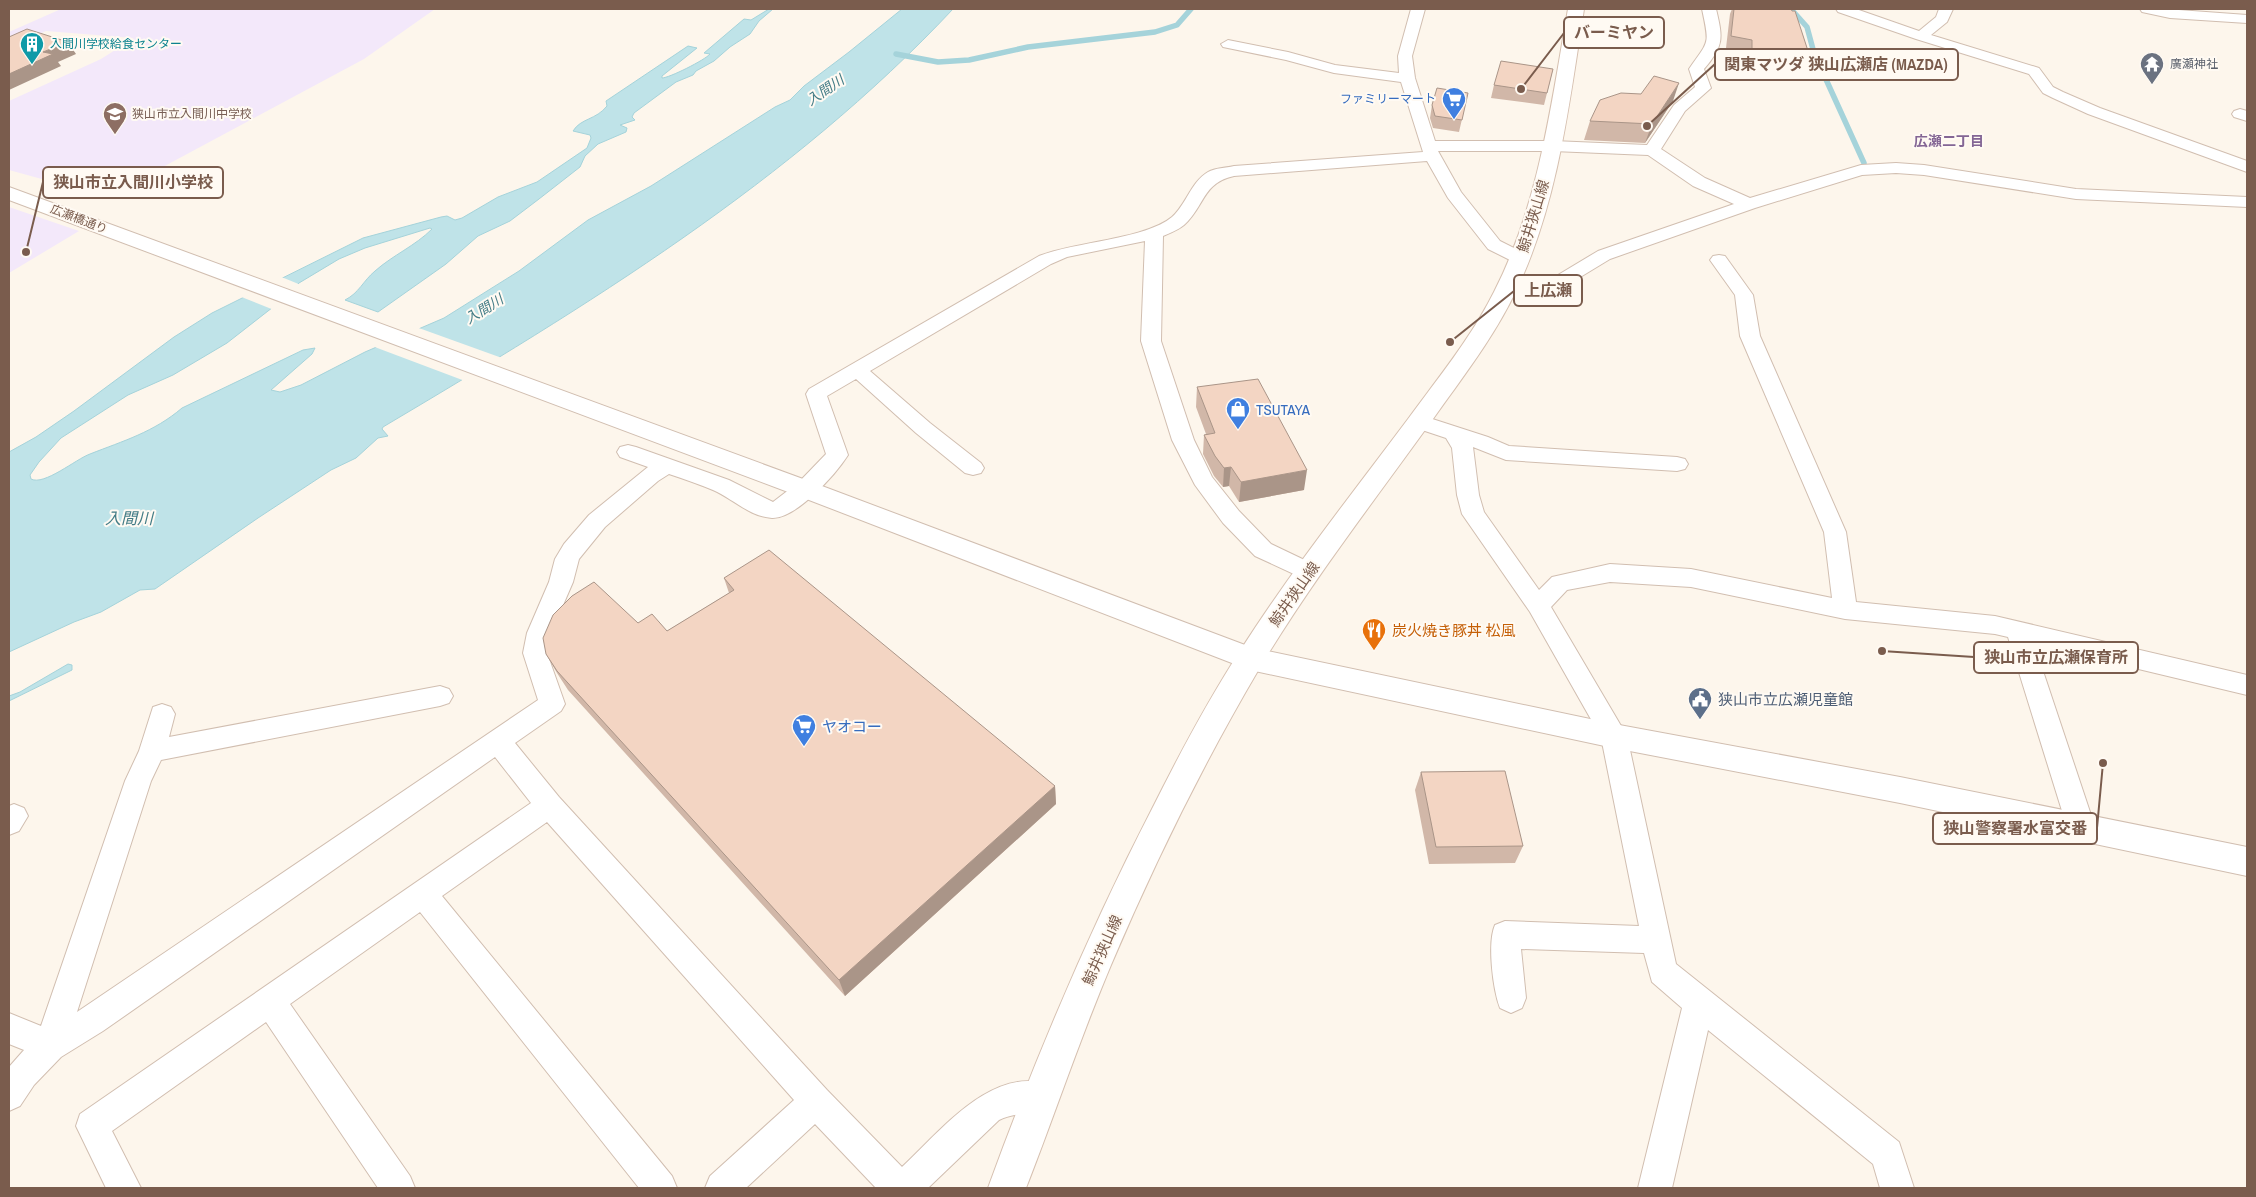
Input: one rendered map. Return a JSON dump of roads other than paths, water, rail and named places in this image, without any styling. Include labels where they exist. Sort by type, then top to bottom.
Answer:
[{"type":"street","points":[[1418,9],[1405,56],[1408,78],[1431,151],[1454,194],[1494,245],[1520,258]]},
{"type":"street","name":"鯨井狭山線","points":[[1007,1188],[1094,964],[1137,871],[1196,753],[1250,659],[1309,572],[1468,354],[1505,292],[1535,218],[1552,146],[1576,9]]},
{"type":"street","points":[[1652,150],[1678,108],[1703,88],[1696,69],[1713,50],[1716,41],[1709,9]]},
{"type":"street","points":[[1843,9],[1920,36],[2034,71],[2048,90],[2058,95],[2094,111],[2247,167]]},
{"type":"street","points":[[1920,36],[1942,19],[1946,9]]},
{"type":"street","points":[[2147,9],[2170,14],[2247,20]]},
{"type":"street","points":[[1228,44],[1288,56],[1334,69],[1408,78]]},
{"type":"street","points":[[628,452],[723,486],[748,500],[774,510],[780,508],[805,489],[837,455],[816,394],[1045,260],[1062,254],[1154,234],[1177,222],[1187,211],[1206,182],[1215,175],[1234,171],[1431,151],[1552,146],[1652,150],[1699,182],[1748,204]]},
{"type":"street","points":[[1505,292],[1547,289],[1604,254],[1748,204],[1861,170],[1896,168],[1924,170],[2076,194],[2214,202],[2247,202]]},
{"type":"street","name":"広瀬橋通り","points":[[9,193],[805,489],[1250,659],[1614,736],[1891,788],[2247,862]]},
{"type":"street","points":[[1154,234],[1150,341],[1182,440],[1203,480],[1231,518],[1263,550],[1309,572]]},
{"type":"street","points":[[1719,260],[1744,296],[1750,336],[1835,532],[1845,610]]},
{"type":"street","points":[[857,370],[923,428],[973,468]]},
{"type":"street","points":[[1420,422],[1482,442],[1506,453],[1677,464]]},
{"type":"street","points":[[1453,433],[1463,448],[1468,495],[1473,514],[1538,606],[1614,736],[1664,972],[1699,1003],[1887,1154],[1897,1188]]},
{"type":"street","points":[[9,1095],[23,1074],[50,1046],[100,1014],[552,704],[535,653],[539,633],[561,582],[572,550],[622,498],[667,466]]},
{"type":"street","points":[[1538,606],[1560,583],[1610,573],[1691,578],[1845,610],[1995,625],[2247,685]]},
{"type":"street","points":[[2018,630],[2081,827]]},
{"type":"street","points":[[152,751],[440,696]]},
{"type":"street","points":[[50,1046],[138,781],[152,751],[162,714]]},
{"type":"street","points":[[498,742],[549,805],[816,1101],[899,1188]]},
{"type":"street","points":[[124,1188],[92,1126],[549,805]]},
{"type":"street","points":[[423,894],[660,1188]]},
{"type":"street","points":[[1511,998],[1505,935],[1657,940]]},
{"type":"street","points":[[270,1002],[398,1188]]},
{"type":"street","points":[[1655,1188],[1699,1003]]},
{"type":"street","points":[[9,1028],[50,1046]]},
{"type":"street","points":[[904,1188],[988,1109],[1006,1098],[1041,1097]]},
{"type":"street","points":[[722,1188],[816,1101]]},
{"type":"water","name":"入間川","points":[[769,9],[773,9],[759,21],[750,34],[730,47],[714,61],[696,71],[693,75],[676,82],[634,113],[632,117],[635,120],[620,125],[627,128],[626,132],[598,144],[585,156],[580,167],[539,199],[510,221],[478,236],[446,264],[378,312],[345,300],[354,294],[382,265],[432,229],[430,228],[365,248],[339,259],[299,283],[277,304],[227,343],[173,375],[128,395],[61,438],[39,462],[30,475],[31,479],[44,479],[84,457],[149,430],[182,408],[303,350],[315,348],[312,354],[271,390],[280,392],[301,385],[365,352],[444,318],[519,271],[588,220],[651,186],[775,107],[790,100],[804,86],[902,9],[953,9],[890,72],[824,130],[755,186],[683,238],[609,288],[383,427],[382,429],[388,436],[378,438],[356,458],[331,470],[155,589],[140,590],[101,612],[74,622],[9,652],[9,452],[36,437],[74,411],[174,337],[212,313],[363,238],[441,217],[447,216],[455,220],[462,218],[498,197],[537,182],[587,148],[591,138],[590,135],[573,131],[580,124],[603,111],[607,106],[606,101],[688,46],[697,48],[662,76],[662,78],[672,75],[707,57],[710,54],[704,53],[744,19],[751,20]]},
{"type":"water","points":[[68,664],[72,665],[72,670],[9,701],[9,696],[20,692]]},
{"type":"waterway","points":[[896,54],[938,62],[969,60],[1028,47],[1155,32],[1177,25],[1191,9]]},
{"type":"waterway","points":[[1791,9],[1807,27],[1814,53],[1864,163]]},
{"type":"place","name":"入間川学校給食センター","points":[[32,65]]},
{"type":"place","name":"廣瀬神社","points":[[2152,85]]},
{"type":"place","name":"バーミヤン","points":[[1521,89]]},
{"type":"place","name":"ファミリーマート","points":[[1454,120]]},
{"type":"place","name":"関東マツダ 狭山広瀬店 (MAZDA)","points":[[1647,126]]},
{"type":"place","name":"狭山市立入間川中学校","points":[[115,135]]},
{"type":"place","name":"狭山市立入間川小学校","points":[[26,252]]},
{"type":"place","name":"上広瀬","points":[[1450,342]]},
{"type":"place","name":"TSUTAYA","points":[[1238,430]]},
{"type":"place","name":"炭火焼き豚丼 松風","points":[[1374,651]]},
{"type":"place","name":"狭山市立広瀬保育所","points":[[1882,651]]},
{"type":"place","name":"狭山市立広瀬児童館","points":[[1700,720]]},
{"type":"place","name":"ヤオコー","points":[[804,747]]},
{"type":"place","name":"狭山警察署水富交番","points":[[2103,763]]},
{"type":"district","name":"広瀬二丁目","points":[[1949,141]]}]
